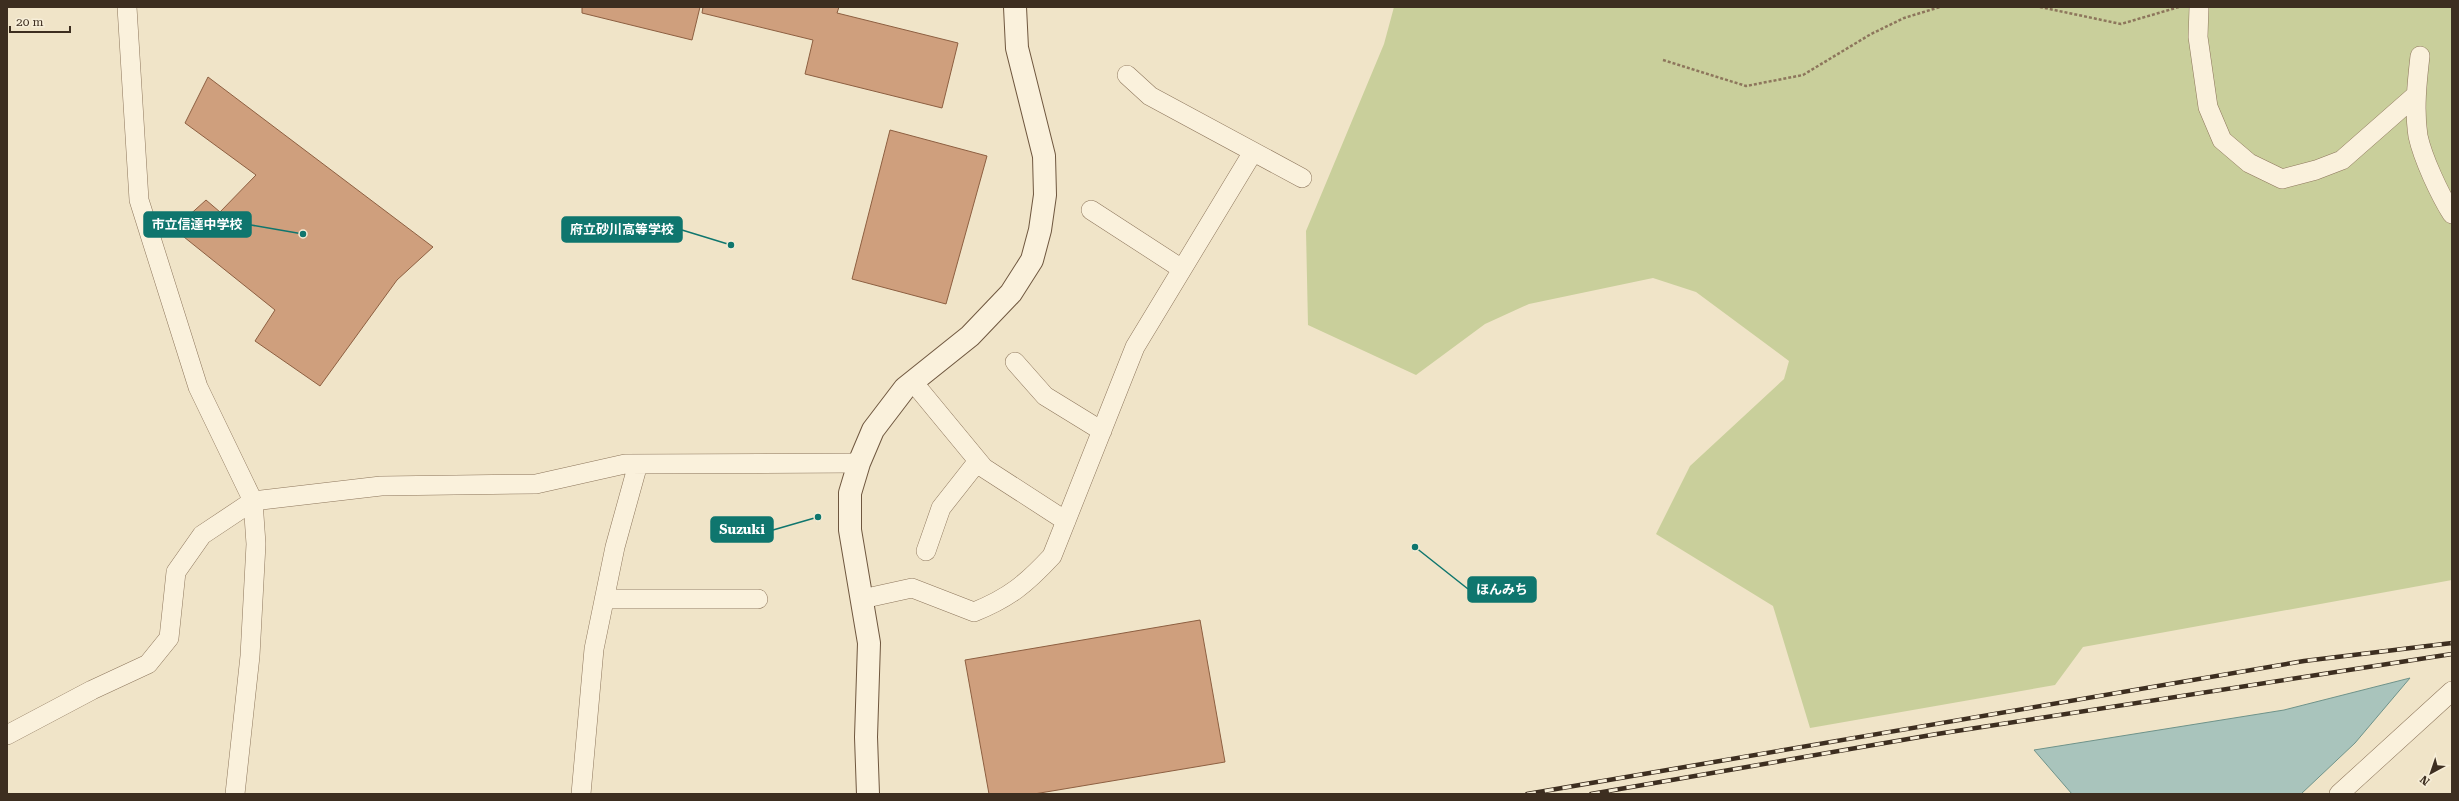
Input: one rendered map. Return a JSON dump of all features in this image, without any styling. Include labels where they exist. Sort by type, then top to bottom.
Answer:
[{"type":"street","points":[[126,7],[139,200],[198,387],[252,501],[256,544],[250,648],[235,794]]},
{"type":"street","points":[[868,794],[866,737],[869,644],[850,530],[850,493],[859,463],[873,430],[905,388],[970,336],[1011,293],[1032,260],[1040,230],[1045,195],[1044,156],[1018,48],[1015,7]]},
{"type":"street","points":[[2199,7],[2198,38],[2208,107],[2222,140],[2250,163],[2282,179],[2316,170],[2342,160],[2416,95]]},
{"type":"street","points":[[2420,56],[2416,95],[2418,136],[2441,197],[2452,214]]},
{"type":"street","points":[[1127,75],[1150,96],[1302,178]]},
{"type":"street","points":[[862,599],[912,588],[974,612],[992,605],[1028,583],[1052,556],[1135,347],[1253,152]]},
{"type":"street","points":[[1091,210],[1182,269]]},
{"type":"street","points":[[1015,362],[1045,396],[1102,431]]},
{"type":"street","points":[[913,382],[984,468],[1066,521]]},
{"type":"street","points":[[926,551],[942,508],[978,461]]},
{"type":"street","points":[[7,735],[92,690],[148,664],[169,638],[176,572],[202,535],[252,501],[381,486],[536,484],[625,464],[859,463]]},
{"type":"street","points":[[581,794],[594,649],[615,547],[638,464]]},
{"type":"street","points":[[604,599],[758,598]]},
{"type":"street","points":[[2339,794],[2452,691]]},
{"type":"path","points":[[1663,60],[1746,86],[1803,75],[1871,34],[1904,18],[1940,7]]},
{"type":"path","points":[[2040,7],[2121,24],[2179,7]]},
{"type":"green space","points":[[1394,7],[2452,7],[2452,580],[2083,647],[2055,685],[1810,728],[1773,606],[1656,534],[1690,466],[1784,379],[1789,361],[1696,292],[1653,278],[1529,304],[1485,324],[1416,375],[1308,325],[1306,231],[1384,44]]},
{"type":"water","points":[[2410,678],[2355,743],[2301,794],[2072,794],[2034,750],[2284,710]]},
{"type":"building","points":[[582,7],[700,7],[692,40],[582,13]]},
{"type":"building","points":[[703,7],[839,7],[837,13],[958,43],[942,108],[805,74],[813,40],[702,13]]},
{"type":"building","points":[[208,77],[433,247],[397,280],[320,386],[255,341],[275,310],[174,229],[206,200],[220,212],[256,175],[185,123]]},
{"type":"building","points":[[890,130],[987,156],[946,304],[852,279]]},
{"type":"building","points":[[1200,620],[1225,762],[1034,794],[989,794],[965,660]]},
{"type":"railway","points":[[1527,794],[2304,661],[2452,643]]},
{"type":"railway","points":[[1591,794],[1937,734],[2452,654]]},
{"type":"place","name":"市立信達中学校","points":[[303,234]]},
{"type":"place","name":"府立砂川高等学校","points":[[731,245]]},
{"type":"place","name":"Suzuki","points":[[818,517]]},
{"type":"place","name":"ほんみち","points":[[1415,547]]}]
